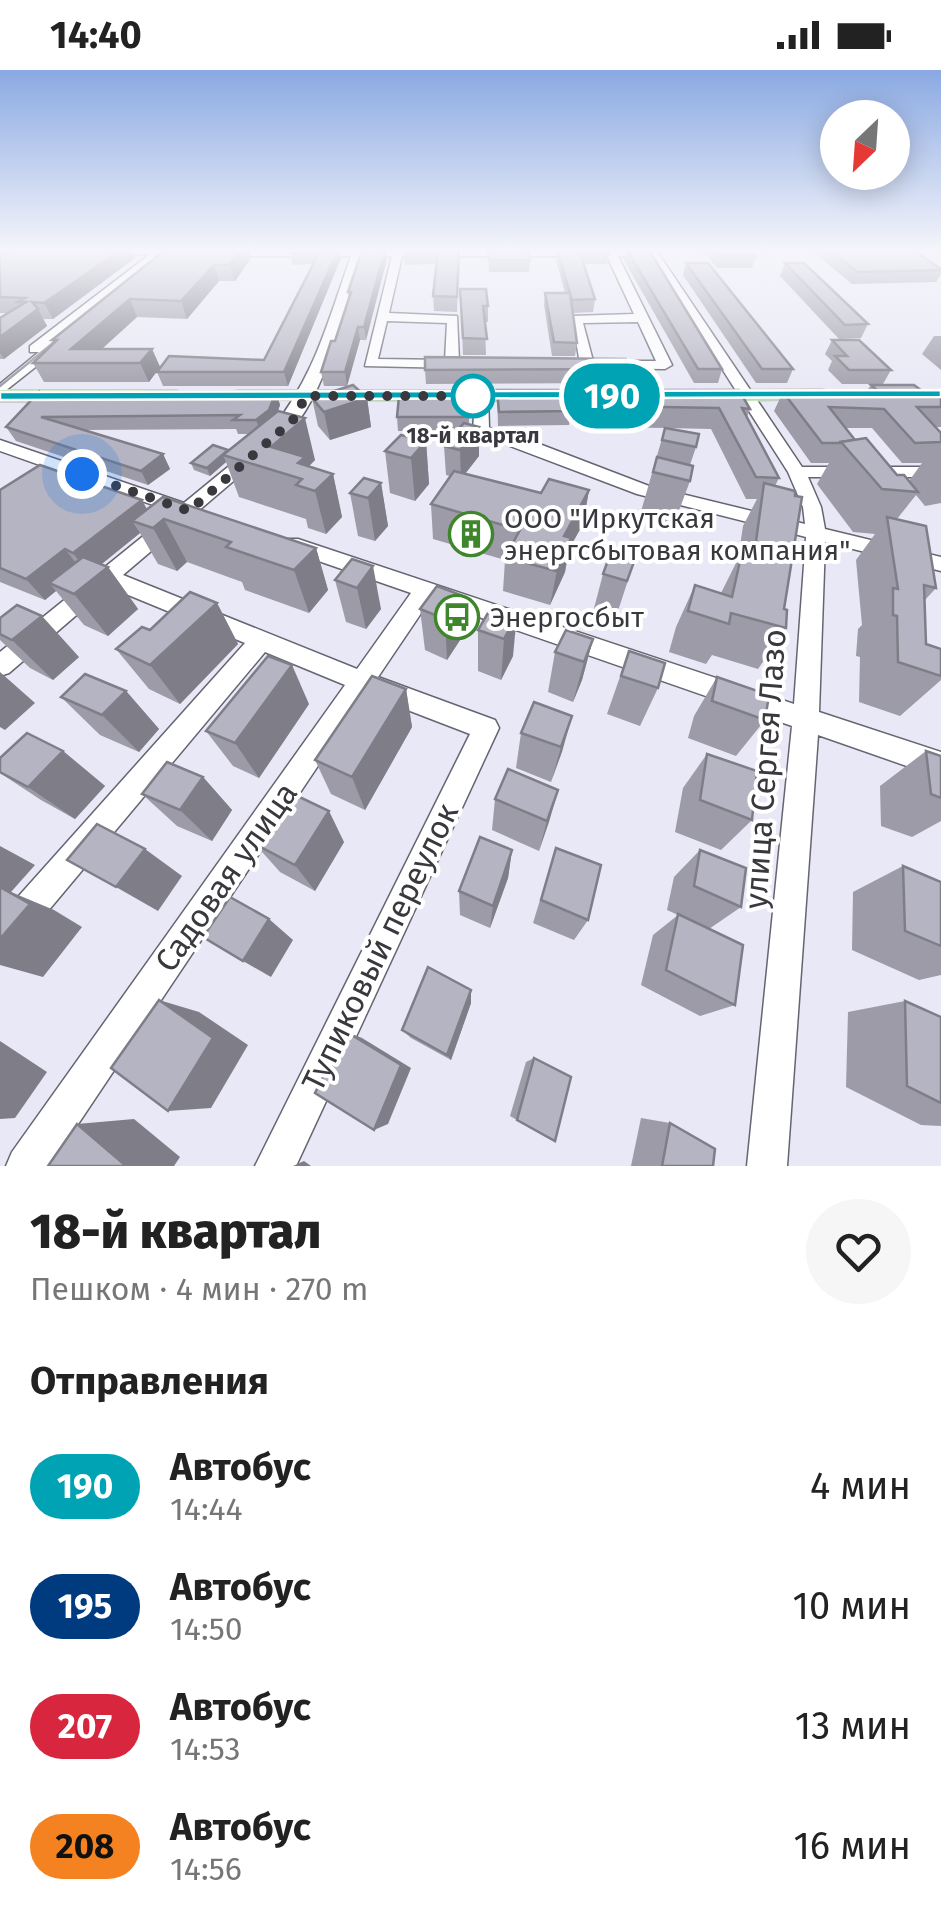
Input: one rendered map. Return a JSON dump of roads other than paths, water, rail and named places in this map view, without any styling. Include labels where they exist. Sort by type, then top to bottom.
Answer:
[{"type":"main road","points":[[0,394],[650,396]]},
{"type":"main road","points":[[686,396],[840,395]]},
{"type":"street","points":[[0,376],[99,301]]},
{"type":"street","points":[[0,394],[108,301]]},
{"type":"street","points":[[0,666],[108,578],[198,514],[293,420],[306,396],[340,301]]},
{"type":"street","points":[[386,301],[370,363],[471,364]]},
{"type":"street","points":[[568,364],[665,364],[634,301]]},
{"type":"street","name":"улица Сергея Лазо","points":[[685,301],[797,472],[812,508],[816,533],[806,719],[767,1166]]},
{"type":"street","points":[[382,317],[453,319],[452,364]]},
{"type":"street","points":[[587,364],[576,318],[642,318]]},
{"type":"street","points":[[483,396],[482,432],[502,435],[643,490],[941,564]]},
{"type":"street","points":[[0,445],[198,514]]},
{"type":"street","points":[[797,472],[941,472]]},
{"type":"street","points":[[262,534],[941,765]]},
{"type":"street","points":[[108,578],[361,682]]},
{"type":"street","name":"Садовая улица","points":[[26,1166],[426,588]]},
{"type":"street","points":[[0,942],[261,640]]},
{"type":"street","name":"Тупиковый переулок","points":[[275,1166],[486,728],[361,682]]},
{"type":"tram line","points":[[0,386],[74,326]]},
{"type":"place","name":"18-й квартал","points":[[473,396]]},
{"type":"place","name":"ООО \"Иркутская энергсбытовая компания\"","points":[[471,534]]},
{"type":"place","name":"Энергосбыт","points":[[457,617]]}]
